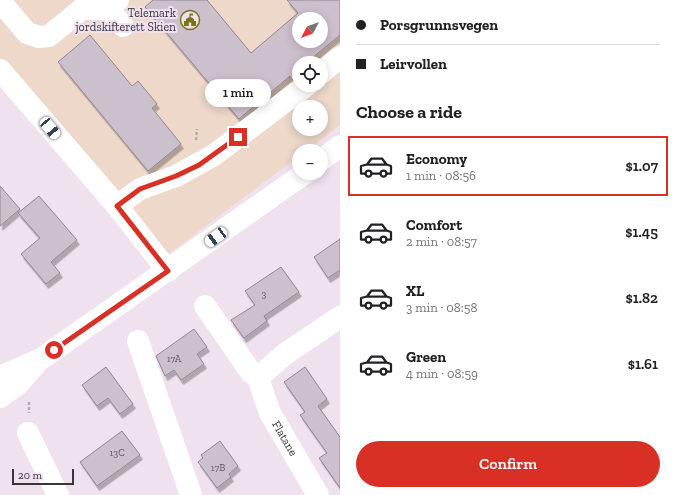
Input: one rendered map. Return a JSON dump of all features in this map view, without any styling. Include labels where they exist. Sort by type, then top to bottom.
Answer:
[{"type":"main road","points":[[0,1],[27,33],[38,37],[49,36],[78,5],[113,4],[123,26]]},
{"type":"main road","points":[[328,67],[340,57]]},
{"type":"main road","points":[[0,70],[117,206],[168,271]]},
{"type":"main road","points":[[117,206],[140,189],[176,176],[199,165],[299,92]]},
{"type":"main road","points":[[328,155],[340,146]]},
{"type":"main road","points":[[0,377],[41,359],[295,180]]},
{"type":"main road","name":"Flatane","points":[[205,306],[250,371],[258,378],[270,413],[318,495]]},
{"type":"main road","points":[[258,378],[285,354],[340,317]]},
{"type":"main road","points":[[138,341],[191,495]]},
{"type":"main road","points":[[0,397],[18,384],[41,359]]},
{"type":"main road","points":[[28,433],[58,495]]},
{"type":"path","points":[[197,129],[197,134]]},
{"type":"shaded area","points":[[0,0],[340,0],[340,125],[328,134],[328,100],[292,100],[292,136],[326,136],[315,144],[292,144],[292,161],[154,265],[0,81]]},
{"type":"building","points":[[153,0],[207,0],[251,53],[292,18],[292,48],[324,48],[314,56],[292,56],[292,79],[290,76],[239,119],[145,7]]},
{"type":"building","points":[[287,0],[340,0],[340,35],[328,45],[328,12],[297,12]]},
{"type":"building","points":[[90,35],[132,86],[138,81],[157,104],[152,108],[181,144],[148,171],[58,62]]},
{"type":"building","points":[[0,186],[20,209],[0,226]]},
{"type":"building","points":[[39,196],[77,240],[51,262],[60,273],[46,284],[21,254],[40,238],[18,213]]},
{"type":"building","points":[[340,239],[340,270],[328,278],[314,257]]},
{"type":"building","points":[[281,267],[299,292],[264,316],[267,321],[244,338],[231,320],[255,305],[245,291]]},
{"type":"building","points":[[194,329],[207,347],[197,354],[204,364],[181,380],[174,370],[165,376],[156,356]]},
{"type":"building","points":[[106,367],[133,404],[120,414],[108,398],[97,406],[82,385]]},
{"type":"building","points":[[305,367],[327,399],[318,406],[340,437],[340,488],[319,458],[327,453],[300,415],[305,412],[284,382]]},
{"type":"building","points":[[122,431],[140,455],[97,486],[80,462]]},
{"type":"building","points":[[220,441],[238,466],[229,474],[231,477],[217,488],[198,462],[203,458],[201,455]]},
{"type":"place","name":"Telemark jordskifterett Skien","points":[[190,20]]},
{"type":"route","points":[[54,350],[168,271],[117,206],[140,189],[160,183],[199,165],[238,137]]}]
